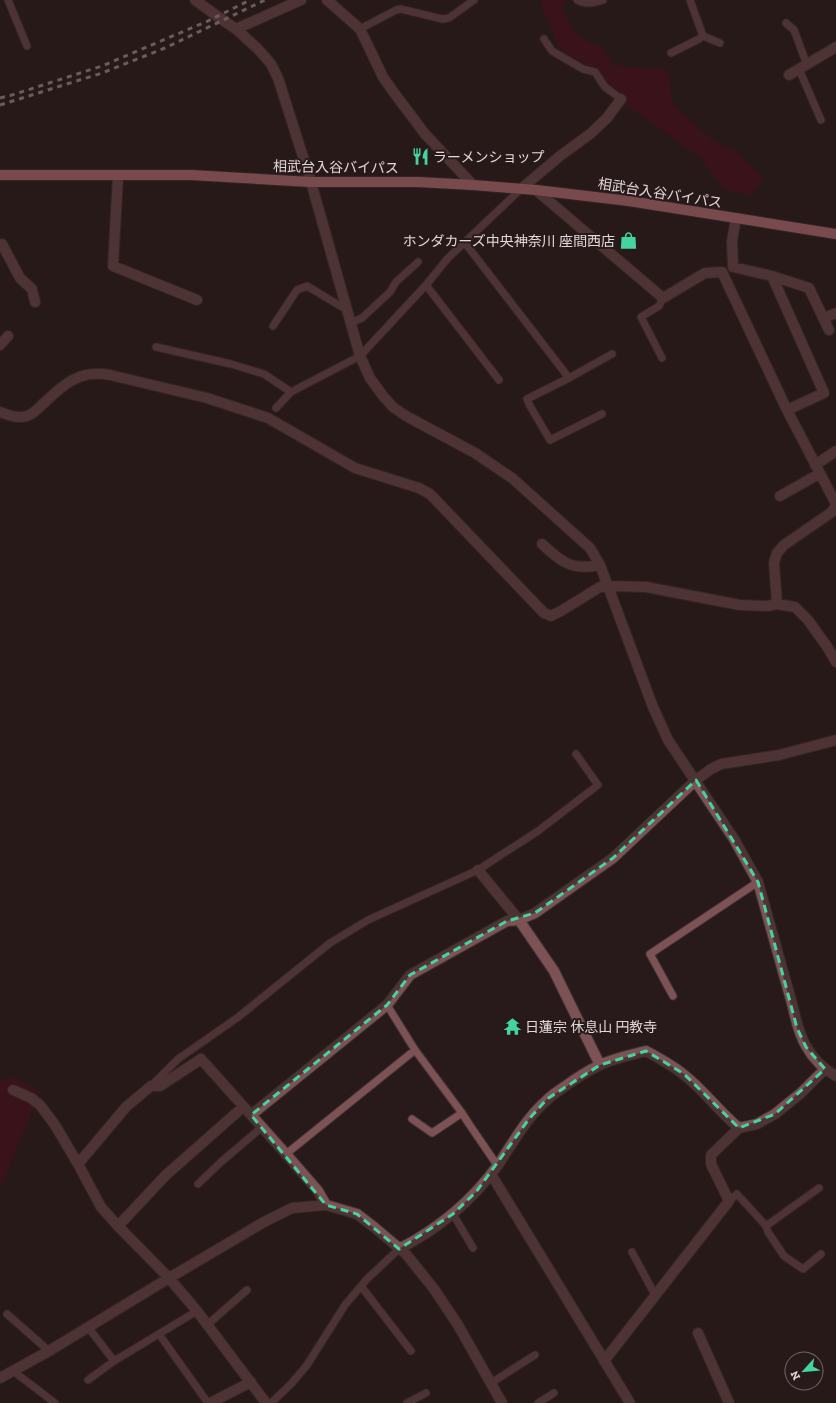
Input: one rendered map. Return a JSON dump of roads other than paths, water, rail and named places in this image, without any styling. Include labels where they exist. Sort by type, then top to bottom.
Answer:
[{"type":"main road","name":"相武台入谷バイパス","points":[[0,175],[191,175],[311,182],[418,182],[522,188],[629,201],[836,234]]},
{"type":"street","points":[[195,0],[236,29],[258,49],[271,64],[278,78],[311,182],[360,356],[370,378],[393,407],[406,416],[475,453],[512,478],[590,548],[600,565],[632,651],[668,740],[734,839],[758,882],[793,1007],[797,1028],[806,1047],[825,1070],[836,1076]]},
{"type":"street","points":[[236,29],[301,0]]},
{"type":"street","points":[[327,0],[360,30],[383,77],[392,90],[425,134],[473,185]]},
{"type":"street","points":[[789,75],[836,47]]},
{"type":"street","points":[[522,188],[560,156],[590,134],[607,118],[621,98]]},
{"type":"street","points":[[118,176],[113,266],[197,300]]},
{"type":"street","points":[[536,190],[662,298],[705,273],[722,272],[788,410],[836,504],[835,509],[784,545],[777,553],[774,563],[777,604]]},
{"type":"street","points":[[736,218],[732,241],[733,267],[772,276],[809,288],[830,330]]},
{"type":"street","points":[[0,245],[2,244],[20,278],[32,289],[35,302]]},
{"type":"street","points":[[772,276],[824,393],[788,410]]},
{"type":"street","points":[[824,318],[836,313]]},
{"type":"street","points":[[0,345],[8,336]]},
{"type":"street","points":[[0,412],[18,417],[28,416],[34,413],[59,389],[88,374],[106,374],[207,398],[268,418],[355,468],[419,488],[430,494],[544,613],[551,616],[600,587],[608,586],[646,587],[740,605],[767,606],[777,604],[795,607],[804,616],[828,648],[836,662]]},
{"type":"street","points":[[780,496],[817,469],[836,450]]},
{"type":"street","points":[[542,544],[566,564],[587,567],[600,565]]},
{"type":"street","points":[[251,1115],[386,1005],[410,975],[507,921],[519,920],[536,913],[613,858],[696,780],[711,769],[721,764],[779,755],[836,740]]},
{"type":"street","points":[[478,870],[519,920],[554,971],[600,1065]]},
{"type":"street","points":[[399,1249],[430,1231],[453,1214],[476,1192],[498,1165],[529,1119],[547,1099],[574,1080],[600,1065],[618,1058],[646,1051],[684,1074],[727,1118],[739,1128]]},
{"type":"street","points":[[78,1164],[126,1107],[151,1086],[160,1086],[201,1059],[318,1191],[326,1205]]},
{"type":"street","points":[[604,1360],[729,1201],[711,1164],[711,1155],[739,1128],[757,1124],[775,1114],[801,1093],[825,1070]]},
{"type":"street","points":[[13,1090],[31,1098],[40,1105],[78,1164],[101,1207],[169,1278],[197,1311],[266,1403]]},
{"type":"street","points":[[118,1226],[166,1175],[243,1107]]},
{"type":"street","points":[[491,1174],[630,1403]]},
{"type":"street","points":[[4,1374],[48,1351],[264,1222],[292,1208],[326,1205],[357,1214],[374,1226],[406,1254],[434,1289],[458,1325],[502,1403]]},
{"type":"street","points":[[698,1333],[728,1403]]},
{"type":"street","points":[[209,1403],[251,1382]]},
{"type":"lane","points":[[8,0],[27,46]]},
{"type":"lane","points":[[360,30],[396,10],[401,9],[442,19],[449,18],[474,0]]},
{"type":"lane","points":[[577,0],[582,3],[591,4],[603,0]]},
{"type":"lane","points":[[690,0],[703,36],[720,43]]},
{"type":"lane","points":[[786,23],[794,30],[803,67],[821,120]]},
{"type":"lane","points":[[671,53],[700,39],[703,36]]},
{"type":"lane","points":[[544,38],[552,51],[583,69],[595,72],[605,87],[621,98]]},
{"type":"lane","points":[[276,408],[291,392],[360,356],[426,285],[448,258],[522,188]]},
{"type":"lane","points":[[465,243],[568,378]]},
{"type":"lane","points":[[350,323],[362,318],[390,292],[396,282],[418,262]]},
{"type":"lane","points":[[426,285],[499,380]]},
{"type":"lane","points":[[273,326],[297,290],[307,286],[347,310]]},
{"type":"lane","points":[[662,298],[659,306],[641,317],[662,358]]},
{"type":"lane","points":[[156,347],[231,364],[264,374],[291,392]]},
{"type":"lane","points":[[602,414],[550,440],[527,399],[612,354]]},
{"type":"lane","points":[[151,1086],[178,1059],[237,1018],[330,943],[368,920],[478,870],[538,831],[598,785],[576,754]]},
{"type":"lane","points":[[673,996],[650,954],[758,882]]},
{"type":"lane","points":[[386,1005],[415,1050],[462,1112],[498,1165]]},
{"type":"lane","points":[[286,1154],[415,1050]]},
{"type":"lane","points":[[412,1119],[432,1133],[462,1112]]},
{"type":"lane","points":[[198,1184],[220,1162],[261,1128]]},
{"type":"lane","points":[[766,1226],[819,1188]]},
{"type":"lane","points":[[729,1201],[737,1194],[766,1226],[768,1232],[784,1256],[803,1269],[821,1254]]},
{"type":"lane","points":[[453,1214],[473,1248]]},
{"type":"lane","points":[[271,1403],[291,1384],[307,1365],[345,1304],[399,1249]]},
{"type":"lane","points":[[632,1252],[655,1295]]},
{"type":"lane","points":[[361,1286],[411,1351]]},
{"type":"lane","points":[[207,1325],[247,1290]]},
{"type":"lane","points":[[88,1380],[114,1361],[197,1311]]},
{"type":"lane","points":[[7,1314],[48,1351]]},
{"type":"lane","points":[[88,1327],[114,1361]]},
{"type":"lane","points":[[159,1334],[209,1403]]},
{"type":"lane","points":[[491,1383],[535,1355]]},
{"type":"lane","points":[[4,1374],[55,1403]]},
{"type":"lane","points":[[407,1403],[426,1393]]},
{"type":"lane","points":[[538,1403],[554,1393]]},
{"type":"railway","points":[[0,98],[102,66],[208,21],[250,0]]},
{"type":"railway","points":[[0,105],[102,73],[165,48],[265,0]]},
{"type":"place","name":"ラーメンショップ","points":[[420,157]]},
{"type":"place","name":"ホンダカーズ中央神奈川 座間西店","points":[[628,241]]},
{"type":"place","name":"日蓮宗 休息山 円教寺","points":[[512,1027]]}]
